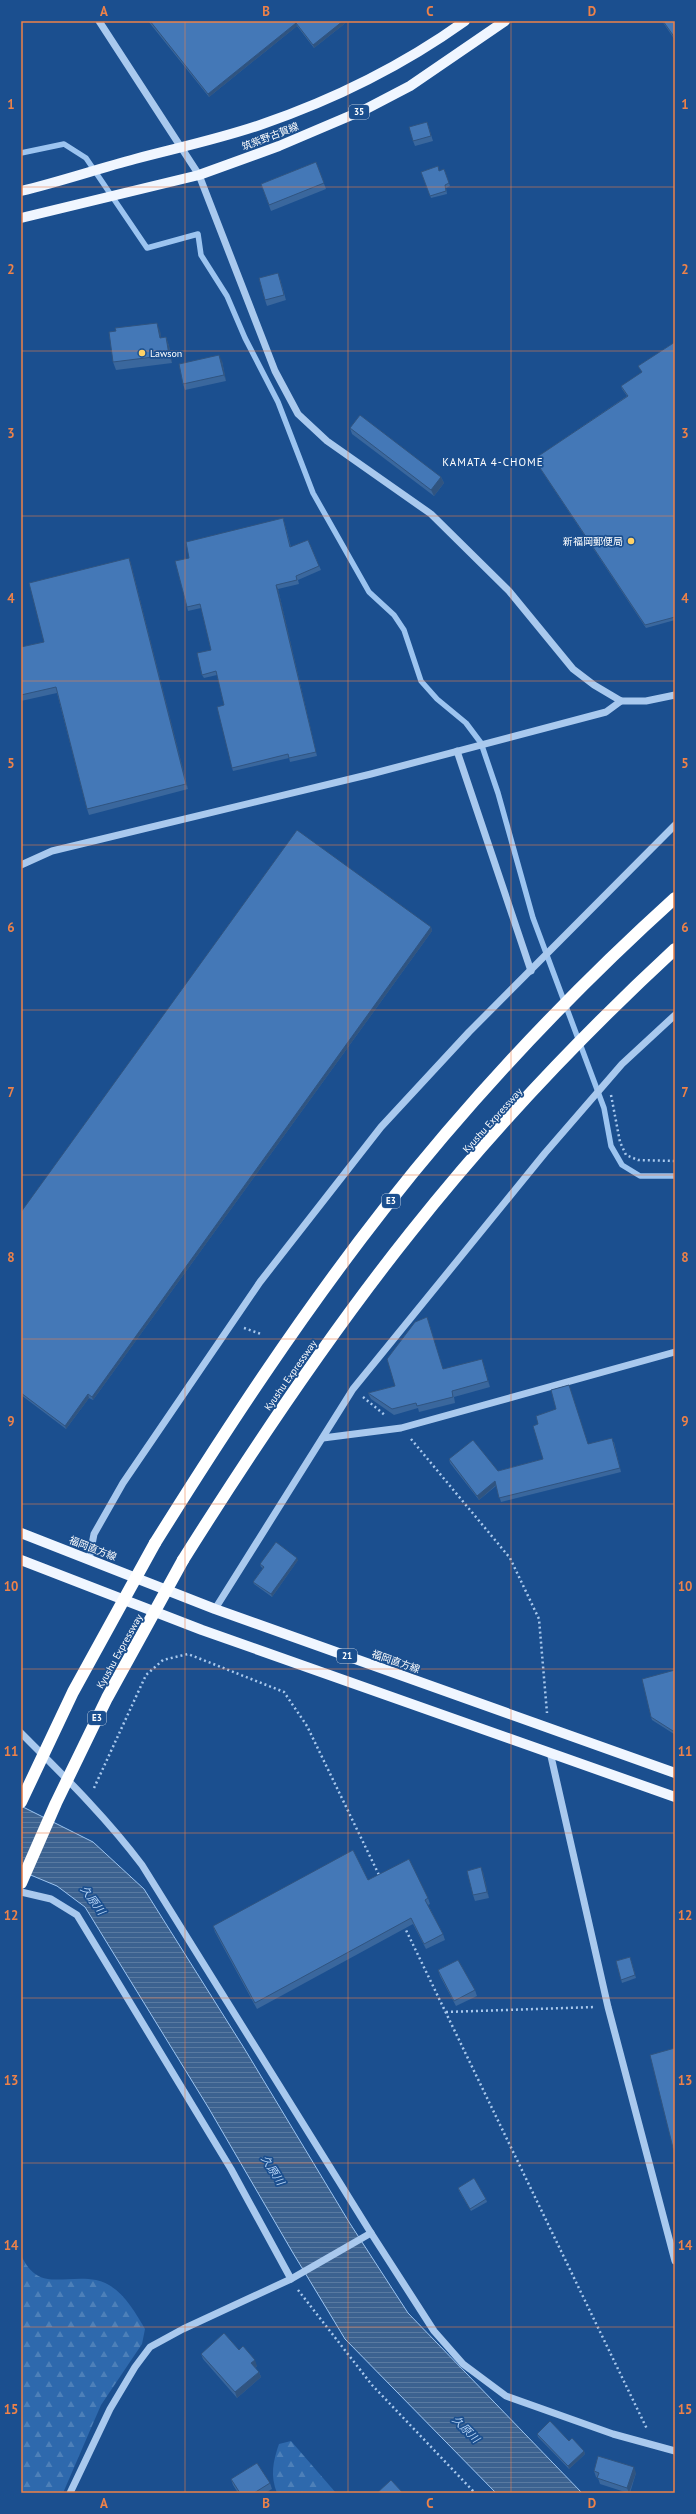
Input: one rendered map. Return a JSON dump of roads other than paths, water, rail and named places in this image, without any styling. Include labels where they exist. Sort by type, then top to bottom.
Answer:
[{"type":"highway","name":"Kyushu Expressway","points":[[21,1802],[73,1692],[155,1543],[262,1376],[384,1209],[470,1105],[539,1029],[628,940],[675,898]]},
{"type":"highway","name":"Kyushu Expressway","points":[[21,1883],[56,1803],[107,1698],[184,1560],[288,1398],[346,1317],[412,1231],[497,1131],[566,1056],[675,949]]},
{"type":"main road","name":"筑紫野古賀線","points":[[21,191],[182,148],[260,125],[350,90],[431,45],[465,21]]},
{"type":"main road","name":"筑紫野古賀線","points":[[21,218],[199,175],[279,146],[366,109],[410,86],[505,21]]},
{"type":"main road","name":"福岡直方線","points":[[21,1534],[215,1609],[675,1773]]},
{"type":"main road","name":"21","points":[[21,1560],[202,1630],[675,1797]]},
{"type":"street","points":[[99,21],[199,175],[275,371],[298,414],[326,441],[432,514],[509,591],[573,669],[621,701],[646,701],[675,695]]},
{"type":"street","points":[[21,865],[52,851],[458,751],[606,712],[621,701]]},
{"type":"street","points":[[458,751],[531,971]]},
{"type":"street","points":[[89,1560],[94,1534],[122,1483],[260,1282],[381,1127],[469,1032],[675,824]]},
{"type":"street","points":[[215,1609],[353,1389],[496,1211],[622,1064],[675,1015]]},
{"type":"street","points":[[323,1438],[401,1428],[675,1352]]},
{"type":"street","points":[[21,1733],[88,1800],[119,1834],[142,1865],[371,2233],[434,2331],[463,2364],[506,2396],[526,2404],[655,2446],[675,2451]]},
{"type":"street","points":[[550,1752],[608,2006],[675,2261]]},
{"type":"street","points":[[21,1892],[51,1899],[77,1914],[231,2169],[292,2279]]},
{"type":"street","points":[[70,2493],[110,2409],[135,2367],[150,2347],[183,2329],[292,2279],[358,2239],[371,2233]]},
{"type":"water","name":"久原川","points":[[21,1806],[93,1842],[144,1889],[244,2048],[349,2222],[408,2313],[582,2493],[496,2493],[345,2339],[208,2107],[85,1907],[57,1886],[21,1871]]},
{"type":"waterway","points":[[21,153],[64,144],[86,158],[147,248],[198,234],[201,255],[227,296],[245,338],[278,402],[313,493],[369,592],[394,615],[404,630],[421,681],[437,699],[466,723],[481,743],[498,793],[533,918],[604,1108],[611,1146],[622,1165],[640,1176],[675,1176]]},
{"type":"place","name":"Lawson","points":[[142,353]]},
{"type":"place","name":"新福岡郵便局","points":[[631,541]]},
{"type":"district","name":"KAMATA 4-CHOME","points":[[493,462]]}]
